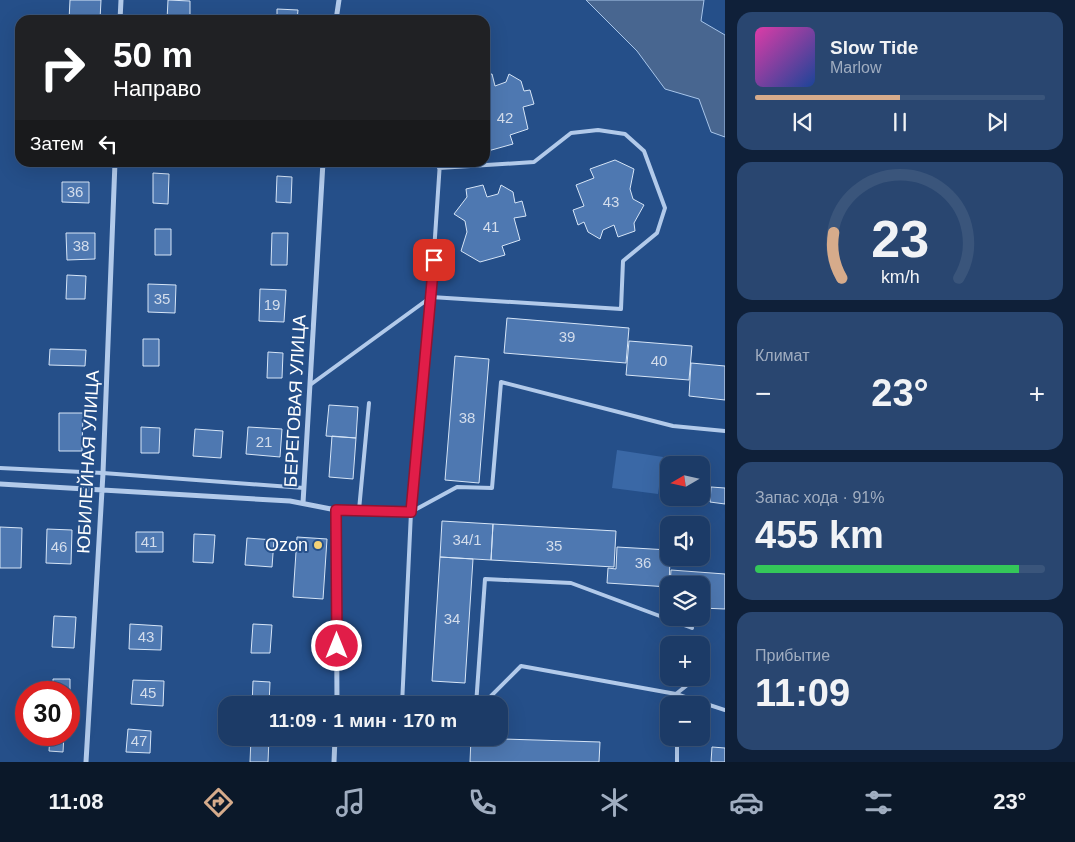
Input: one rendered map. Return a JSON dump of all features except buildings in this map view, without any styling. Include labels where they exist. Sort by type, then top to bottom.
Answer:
[{"type":"street","points":[[120,15],[121,0]]},
{"type":"street","points":[[337,15],[339,0]]},
{"type":"street","name":"ЮБИЛЕЙНАЯ УЛИЦА","points":[[86,762],[103,473],[115,167]]},
{"type":"street","name":"БЕРЕГОВАЯ УЛИЦА","points":[[323,167],[302,503],[336,510]]},
{"type":"street","points":[[0,484],[302,503]]},
{"type":"street","points":[[336,510],[337,696]]},
{"type":"street","points":[[334,762],[335,746]]},
{"type":"lane","points":[[309,386],[431,297],[621,309],[623,261],[657,233],[665,208],[644,151],[625,134],[598,130],[571,134],[534,162],[490,165]]},
{"type":"lane","points":[[402,696],[411,512],[431,297],[439,168],[455,167]]},
{"type":"lane","points":[[336,510],[411,512],[457,487],[492,488],[501,382],[673,426],[725,431]]},
{"type":"lane","points":[[359,510],[369,402]]},
{"type":"lane","points":[[0,468],[103,473],[304,488]]},
{"type":"lane","points":[[477,696],[485,579],[571,583],[692,628]]},
{"type":"lane","points":[[491,696],[521,666],[676,694],[725,710]]},
{"type":"lane","points":[[676,694],[686,686]]},
{"type":"lane","points":[[677,746],[677,762]]},
{"type":"shaded area","points":[[586,0],[704,0],[701,21],[725,35],[725,137],[711,132],[699,99],[665,89],[637,51]]},
{"type":"shaded area","points":[[617,450],[660,457],[658,494],[612,488]]},
{"type":"place","name":"Ozon","points":[[318,545]]},
{"type":"route","points":[[337,646],[336,510],[411,512],[434,260]]}]
